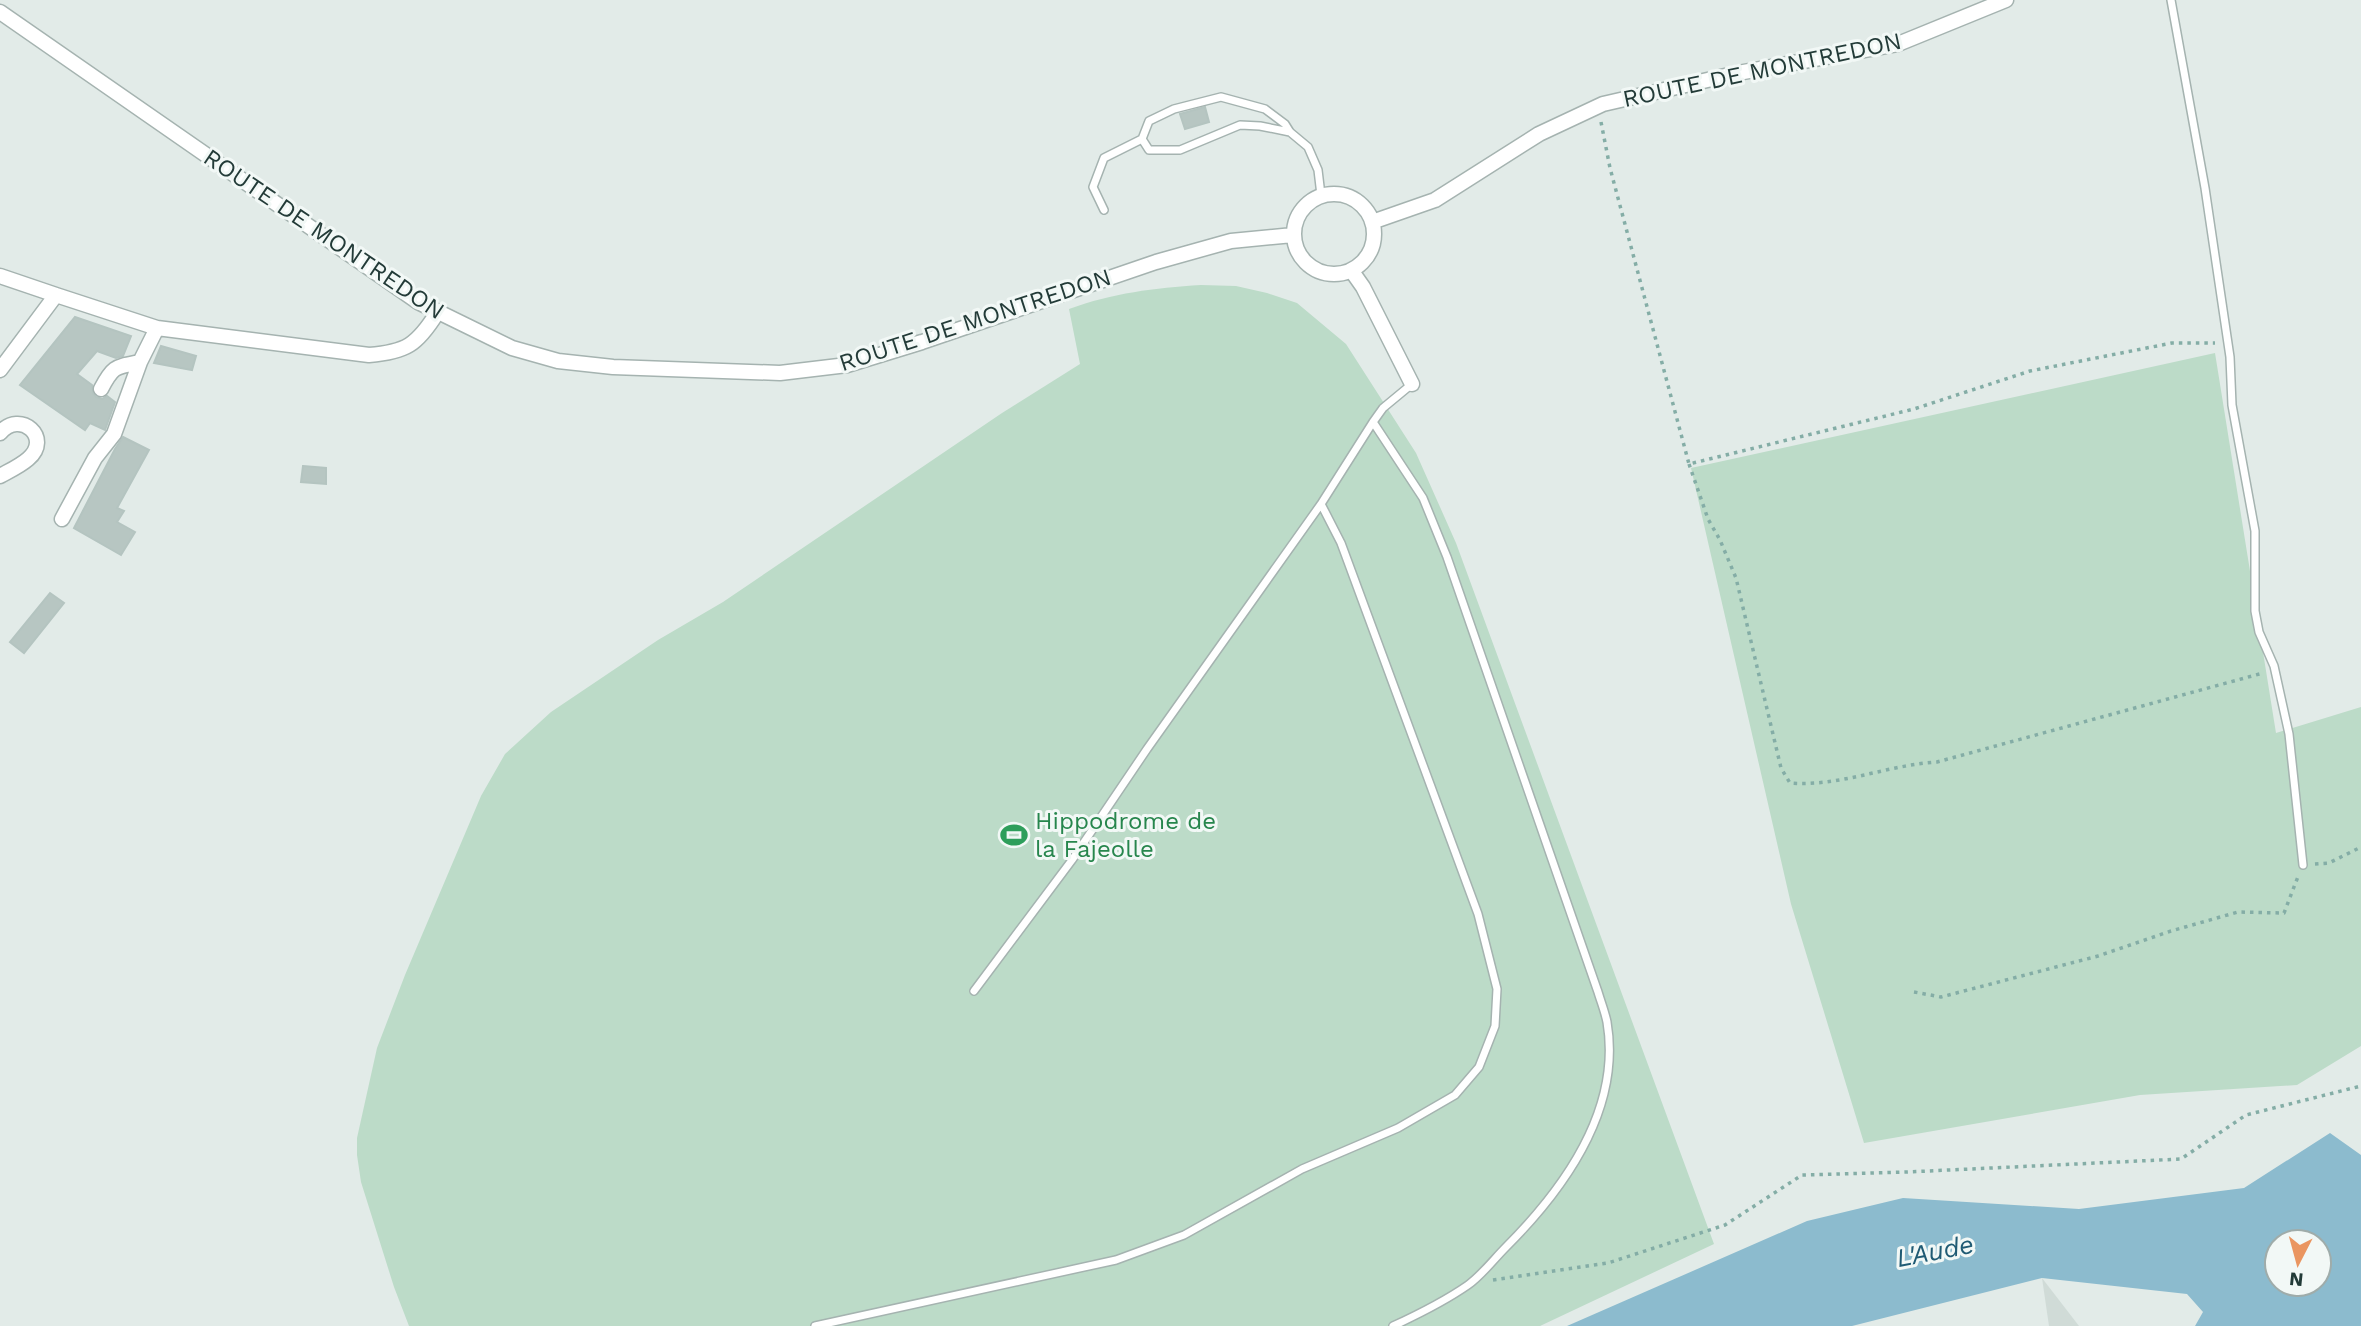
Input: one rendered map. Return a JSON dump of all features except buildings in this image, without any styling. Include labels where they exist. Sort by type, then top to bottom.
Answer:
[{"type":"street","name":"ROUTE DE MONTREDON","points":[[1372,222],[1435,200],[1539,134],[1598,106],[1738,73],[1898,44],[2006,0]]},
{"type":"street","name":"ROUTE DE MONTREDON","points":[[0,12],[437,313],[512,348],[558,361],[613,367],[780,373],[847,365],[1156,262],[1231,241],[1293,235]]},
{"type":"street","points":[[1335,193],[1356,200],[1369,214],[1372,222],[1374,230],[1371,251],[1351,270],[1332,275],[1314,269],[1303,260],[1294,245],[1295,221],[1306,204],[1321,195],[1335,193]]},
{"type":"street","points":[[1351,270],[1363,287],[1412,384]]},
{"type":"street","points":[[0,276],[157,328],[369,355],[391,353],[411,346],[423,335],[437,313]]},
{"type":"street","points":[[0,370],[56,295]]},
{"type":"street","points":[[62,519],[95,458],[114,435],[140,362],[157,328]]},
{"type":"street","points":[[101,389],[110,372],[119,366],[140,362]]},
{"type":"street","points":[[0,433],[4,428],[18,423],[27,424],[38,439],[37,447],[29,458],[0,476]]},
{"type":"lane","points":[[2171,0],[2205,188],[2228,343],[2232,405],[2255,531],[2255,611],[2259,632],[2274,666],[2289,734],[2303,865]]},
{"type":"lane","points":[[1104,210],[1093,187],[1104,158],[1142,139],[1149,121],[1174,109],[1220,97],[1265,109],[1285,124],[1290,132],[1308,147],[1318,170],[1321,195]]},
{"type":"lane","points":[[1142,139],[1149,150],[1180,150],[1240,125],[1290,132]]},
{"type":"lane","points":[[974,991],[1072,860],[1147,749],[1321,504],[1383,408],[1412,384]]},
{"type":"lane","points":[[1373,422],[1423,498],[1447,557],[1607,1022],[1609,1061],[1604,1093],[1583,1150],[1538,1216],[1470,1283],[1420,1314],[1394,1326]]},
{"type":"lane","points":[[815,1326],[1116,1261],[1184,1235],[1302,1169],[1398,1128],[1455,1095],[1479,1067],[1495,1026],[1497,989],[1478,914],[1341,543],[1321,504]]},
{"type":"path","points":[[1598,106],[1610,168],[1689,464],[1708,519],[1736,578],[1781,768],[1790,783],[1815,785],[1916,763],[1937,762],[2051,729],[2260,675],[2274,666]]},
{"type":"path","points":[[1689,464],[1914,409],[2030,371],[2172,343],[2228,343]]},
{"type":"path","points":[[1914,992],[1941,997],[2098,956],[2238,912],[2284,913],[2303,865],[2329,863],[2361,847]]},
{"type":"path","points":[[1470,1283],[1608,1264],[1725,1225],[1802,1175],[2181,1159],[2246,1115],[2361,1086]]},
{"type":"shaded area","points":[[2042,1278],[2079,1326],[2049,1326]]},
{"type":"green space","name":"Hippodrome de la Fajeolle","points":[[1201,285],[1236,286],[1297,303],[1346,344],[1416,453],[1456,543],[1714,1244],[1540,1326],[409,1326],[361,1182],[357,1138],[377,1048],[405,975],[481,796],[505,754],[551,712],[658,640],[723,602],[1002,413],[1080,364],[1069,309],[1134,292]]},
{"type":"green space","points":[[2215,353],[2276,733],[2361,707],[2361,1046],[2297,1085],[2140,1095],[1864,1143],[1791,904],[1691,468]]},
{"type":"water","name":"L'Aude","points":[[2330,1133],[2361,1155],[2361,1326],[2195,1326],[2203,1312],[2187,1294],[2042,1278],[1852,1326],[1567,1326],[1807,1221],[1903,1198],[2079,1209],[2244,1188]]},
{"type":"place","name":"Hippodrome de la Fajeolle","points":[[1014,835]]}]
